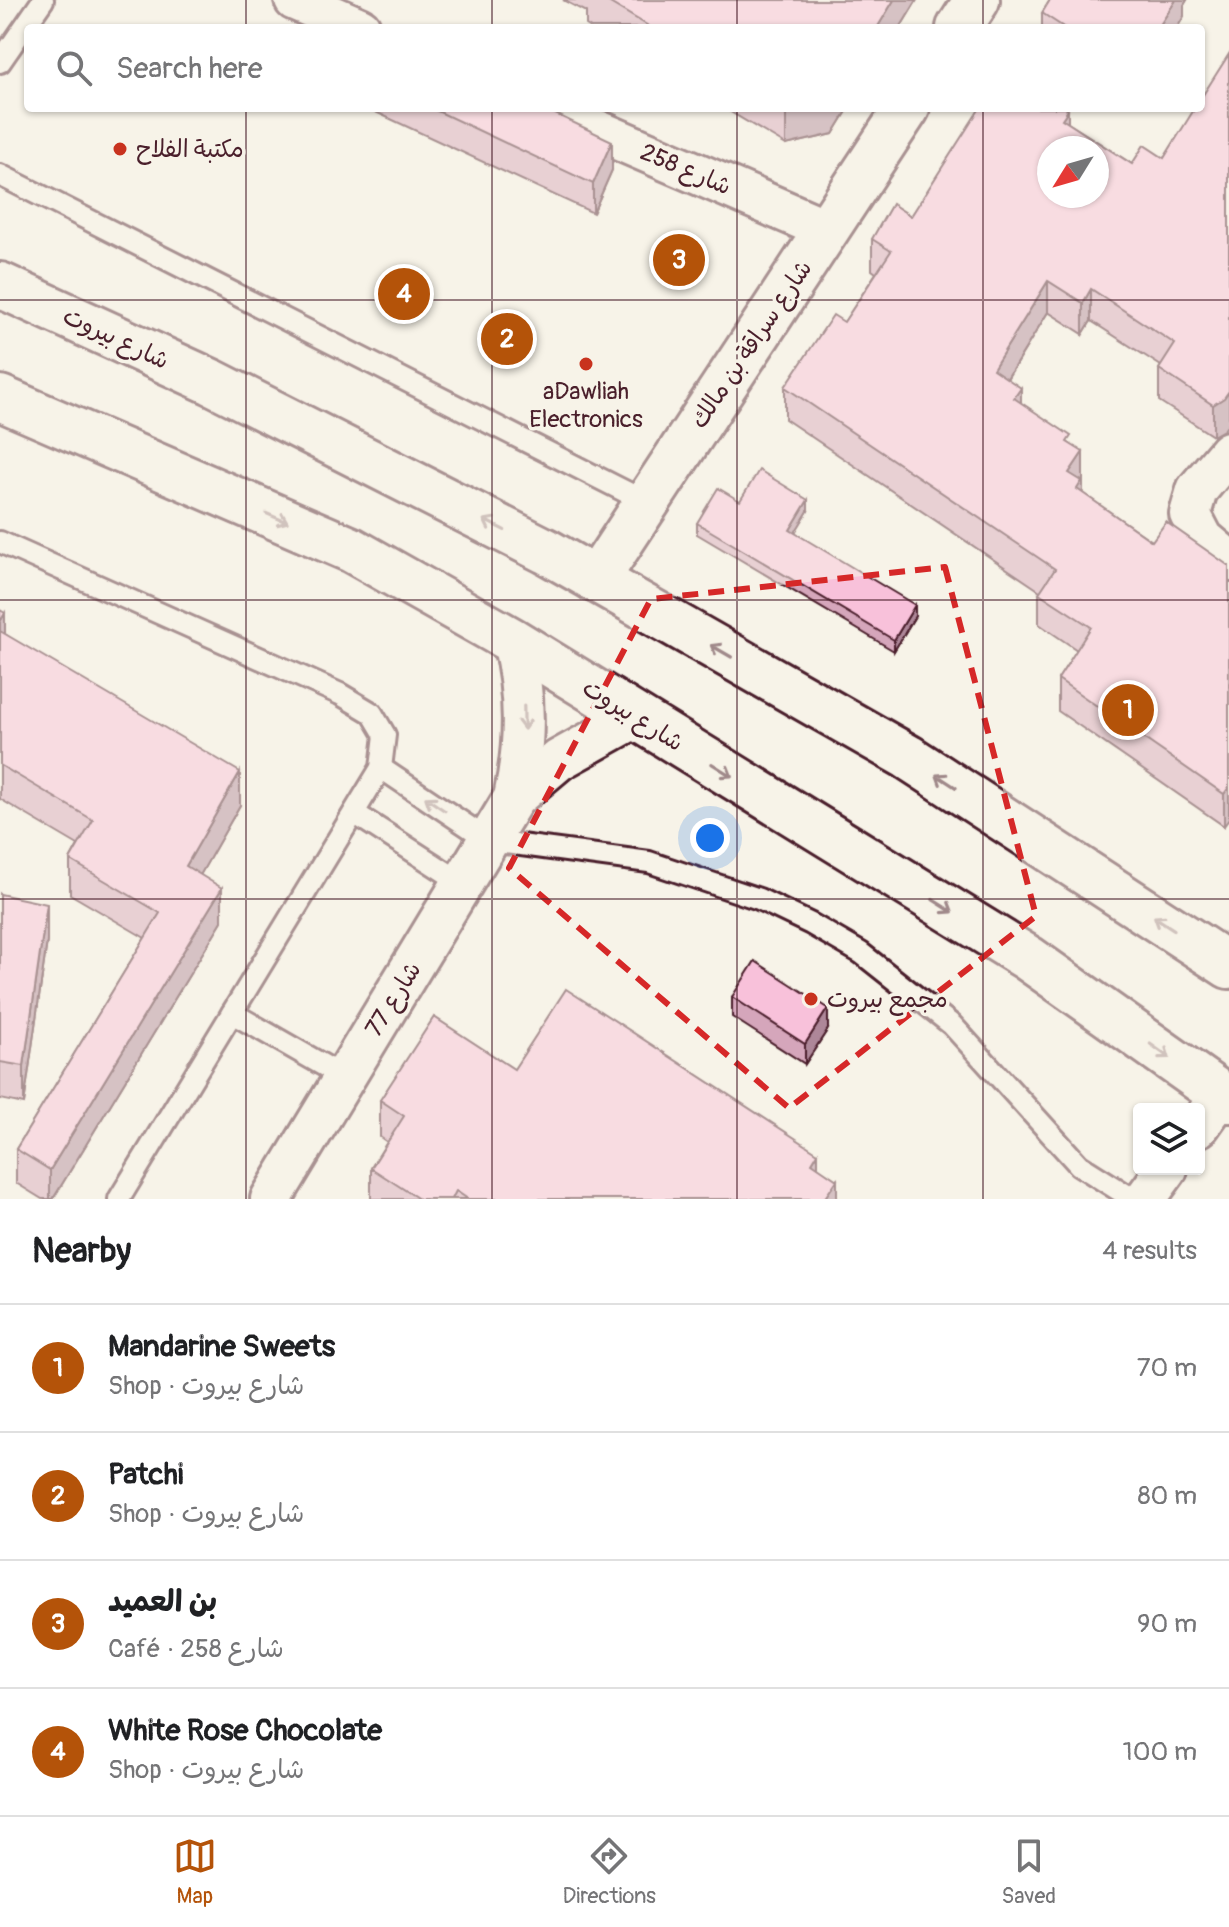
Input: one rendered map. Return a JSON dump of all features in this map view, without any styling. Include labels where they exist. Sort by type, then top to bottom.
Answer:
[{"type":"main road","points":[[962,24],[977,0]]},
{"type":"main road","name":"شارع سراقة بن مالك","points":[[596,580],[644,501],[904,112]]},
{"type":"main road","name":"شارع بيروت","points":[[0,285],[212,382],[596,580],[908,757],[1227,962]]},
{"type":"main road","name":"شارع بيروت","points":[[0,398],[352,550],[513,641],[1028,958],[1216,1107]]},
{"type":"main road","points":[[0,431],[234,499]]},
{"type":"street","points":[[295,0],[351,24]]},
{"type":"street","name":"شارع 258","points":[[554,112],[828,230]]},
{"type":"street","points":[[1229,452],[1197,490],[1190,514],[1203,539],[1229,561]]},
{"type":"street","name":"شارع 77","points":[[271,1199],[514,798],[525,735],[524,703],[513,641]]},
{"type":"street","name":"شارع 77","points":[[514,798],[559,760],[636,717]]},
{"type":"street","points":[[1145,1199],[1163,1175]]},
{"type":"lane","points":[[26,24],[43,0]]},
{"type":"lane","points":[[0,62],[24,27]]},
{"type":"lane","points":[[0,175],[644,501]]},
{"type":"lane","points":[[0,542],[340,694],[372,713],[385,735],[381,768],[119,1199]]},
{"type":"lane","points":[[381,768],[490,841],[649,862],[759,899],[811,924],[861,953],[952,1025],[1070,1157],[1109,1187],[1133,1199]]},
{"type":"lane","points":[[354,813],[464,884]]},
{"type":"lane","points":[[232,1013],[344,1077]]},
{"type":"highlighted area","points":[[945,567],[1036,916],[789,1108],[509,868],[651,599]]},
{"type":"building","points":[[605,0],[894,0],[879,24],[645,24]]},
{"type":"building","points":[[1050,0],[1176,0],[1161,24],[1059,24],[1042,13]]},
{"type":"building","points":[[1229,54],[1229,391],[1213,405],[1159,369],[1175,344],[1091,289],[1083,303],[1048,281],[993,369],[1021,388],[1014,398],[1071,436],[1067,442],[1083,452],[1069,473],[1082,481],[1077,489],[1152,541],[1166,522],[1229,566],[1229,787],[1224,794],[1058,679],[1091,627],[1039,593],[1055,569],[785,387],[833,315],[844,322],[891,251],[872,239],[892,204],[911,216],[977,112],[1067,112],[1062,119],[1088,136],[1037,136],[1037,208],[1109,208],[1109,149],[1132,164],[1144,145],[1164,158],[1193,112],[1205,112],[1205,92]]},
{"type":"building","points":[[440,112],[551,112],[612,141],[593,184]]},
{"type":"building","points":[[759,470],[808,500],[790,530],[915,605],[894,640],[697,523],[718,488],[740,501]]},
{"type":"building","points":[[0,631],[240,772],[186,866],[222,888],[50,1170],[16,1149],[160,913],[70,860],[93,820],[0,765]]},
{"type":"building","points":[[0,894],[47,904],[24,1066],[0,1062]]},
{"type":"building","points":[[755,961],[828,1008],[805,1044],[732,997]]},
{"type":"building","points":[[566,989],[818,1153],[812,1163],[837,1180],[824,1199],[468,1199],[456,1191],[452,1199],[419,1199],[371,1168],[404,1116],[380,1100],[434,1017],[514,1069]]},
{"type":"place","name":"مكتبة الفلاح","points":[[120,149]]},
{"type":"place","name":"بن العميد","points":[[679,260]]},
{"type":"place","name":"White Rose Chocolate","points":[[404,294]]},
{"type":"place","name":"Patchi","points":[[507,339]]},
{"type":"place","name":"aDawliah Electronics","points":[[586,364]]},
{"type":"place","name":"Mandarine Sweets","points":[[1128,710]]},
{"type":"place","name":"مجمع بيروت","points":[[811,999]]}]
